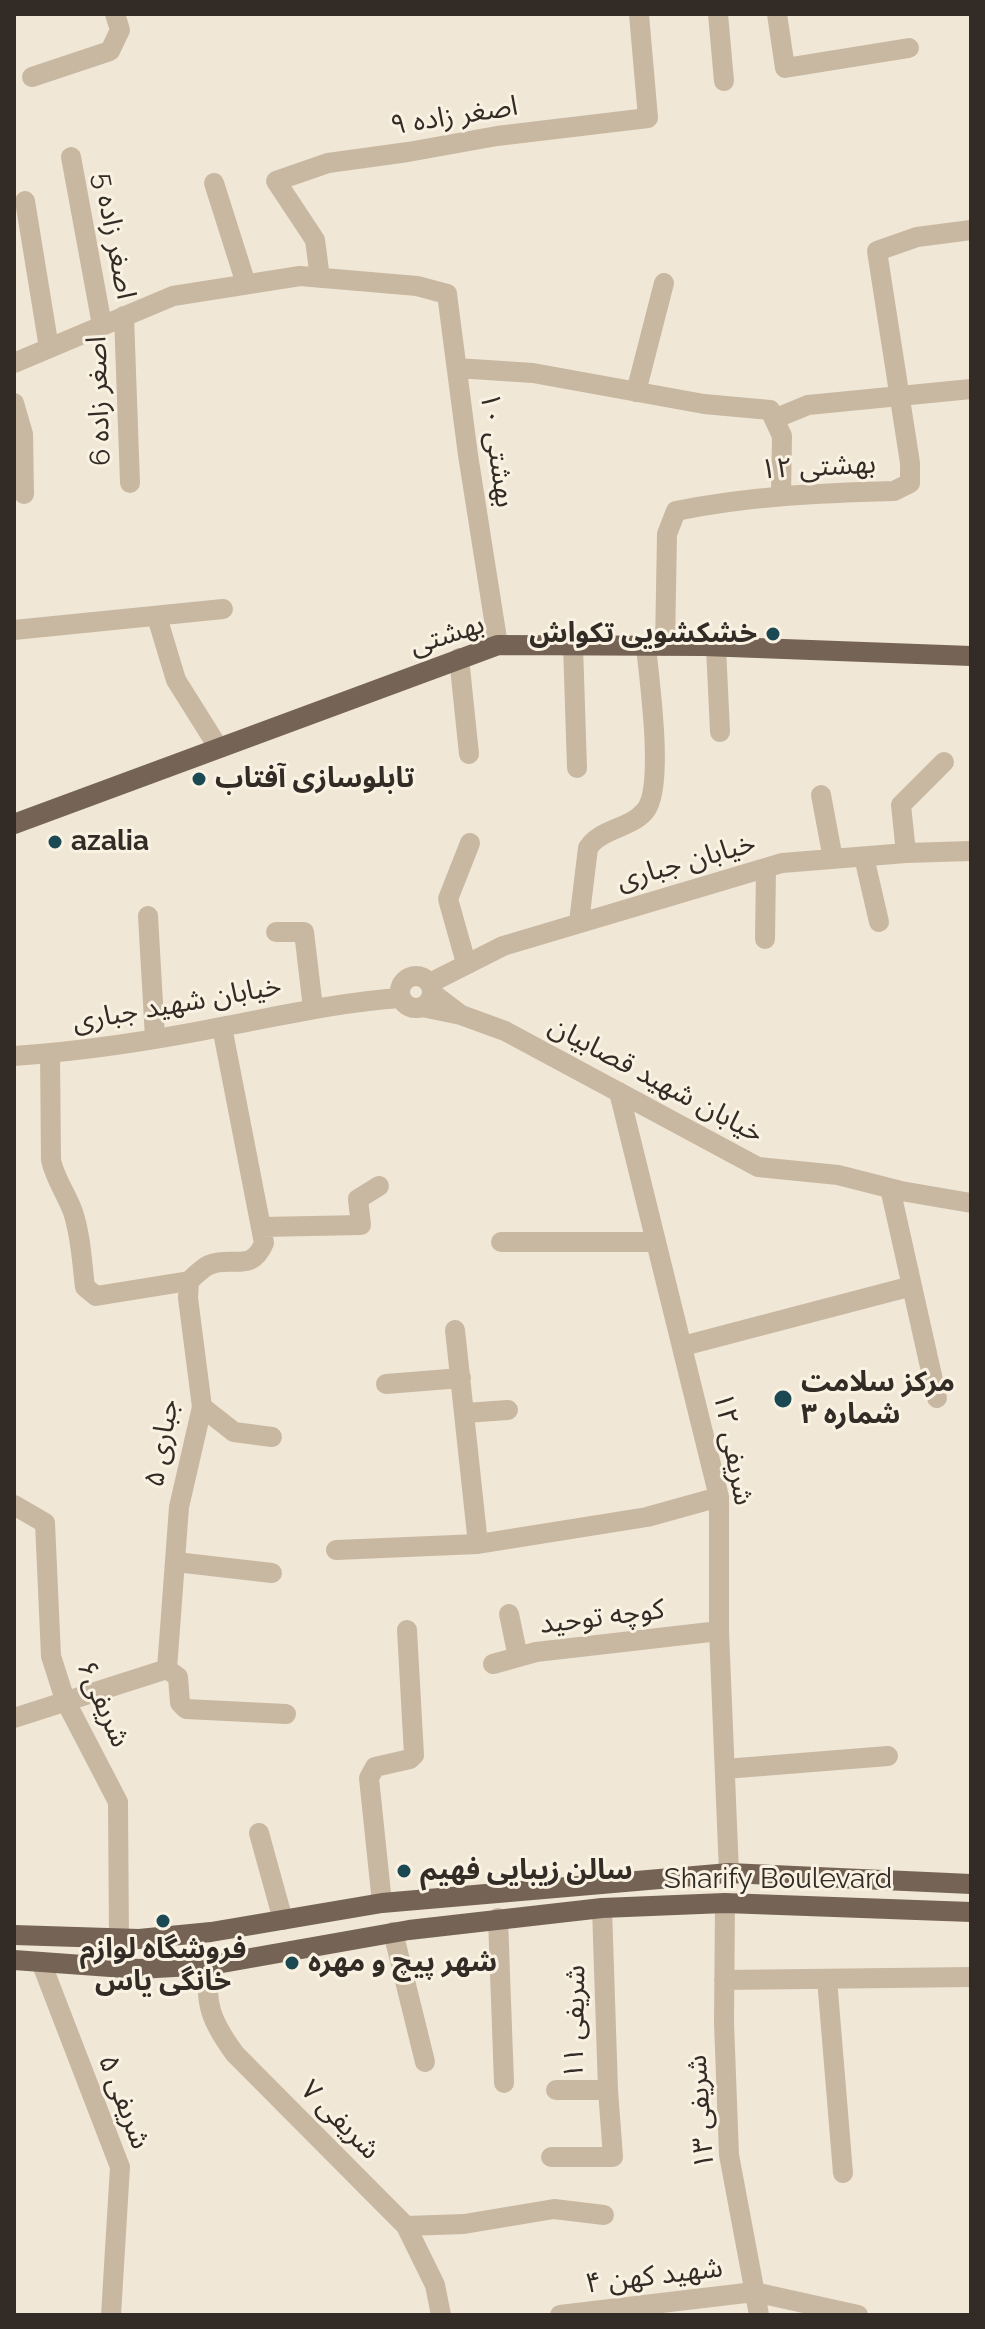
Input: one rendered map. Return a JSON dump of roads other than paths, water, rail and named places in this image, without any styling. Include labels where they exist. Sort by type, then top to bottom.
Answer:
[{"type":"main road","name":"بهشتی","points":[[14,824],[498,645],[716,647],[971,656]]},
{"type":"main road","name":"Sharify Boulevard","points":[[14,1935],[119,1940],[211,1932],[382,1903],[729,1873],[971,1884]]},
{"type":"main road","points":[[458,1895],[462,1924]]},
{"type":"main road","name":"Sharify Boulevard","points":[[14,1960],[138,1969],[211,1965],[393,1932],[602,1908],[725,1903],[971,1912]]},
{"type":"street","points":[[32,77],[110,51],[120,30],[115,14]]},
{"type":"street","name":"اصغر زاده ۹","points":[[320,278],[315,240],[276,181],[328,163],[497,136],[648,118],[639,14]]},
{"type":"street","points":[[718,14],[724,81]]},
{"type":"street","points":[[777,14],[785,68],[909,48]]},
{"type":"street","name":"اصغر زاده 5","points":[[71,157],[102,325]]},
{"type":"street","points":[[214,183],[246,284]]},
{"type":"street","points":[[25,201],[49,348]]},
{"type":"street","name":"بهشتی ۱۲","points":[[655,646],[667,534],[676,511],[723,501],[781,495],[894,491],[910,483],[910,463],[877,251],[917,237],[971,230]]},
{"type":"street","points":[[14,363],[173,296],[300,276],[320,278]]},
{"type":"street","name":"بهشتی ۱۰","points":[[320,278],[417,286],[447,294],[498,645]]},
{"type":"street","points":[[636,392],[664,283]]},
{"type":"street","name":"اصغر زاده 6","points":[[124,316],[130,483]]},
{"type":"street","points":[[457,368],[533,373],[704,404],[770,410],[782,436],[781,495]]},
{"type":"street","points":[[774,419],[808,405],[971,389]]},
{"type":"street","points":[[14,403],[23,434],[24,494]]},
{"type":"street","points":[[14,630],[223,609]]},
{"type":"street","points":[[157,617],[176,680],[218,747]]},
{"type":"street","points":[[573,645],[577,768]]},
{"type":"street","points":[[579,922],[588,848],[593,840],[604,833],[640,817],[652,798],[655,646]]},
{"type":"street","points":[[716,647],[720,732]]},
{"type":"street","points":[[459,658],[469,754]]},
{"type":"street","points":[[906,853],[901,805],[944,762]]},
{"type":"street","points":[[821,795],[833,859]]},
{"type":"street","points":[[466,963],[448,899],[470,843]]},
{"type":"street","name":"خیابان جباری","points":[[428,994],[466,963],[503,946],[782,863],[971,851]]},
{"type":"street","points":[[864,857],[879,922]]},
{"type":"street","points":[[765,939],[766,868]]},
{"type":"street","points":[[148,916],[155,1038]]},
{"type":"street","points":[[276,932],[304,932],[313,1008]]},
{"type":"street","points":[[420,976],[428,994],[414,1008],[406,1005],[402,990],[407,978],[420,976]]},
{"type":"street","name":"خیابان شهید جباری","points":[[14,1056],[222,1027],[402,990]]},
{"type":"street","name":"خیابان شهید قصابیان","points":[[428,994],[461,1015],[505,1031],[758,1167],[838,1175],[971,1203]]},
{"type":"street","points":[[50,1053],[51,1160],[54,1176],[73,1211],[85,1287],[96,1296],[189,1281],[211,1264],[251,1261],[259,1255],[264,1243],[262,1227],[222,1027]]},
{"type":"street","name":"شریفی ۱۲","points":[[619,1092],[719,1497],[719,1631],[729,1873]]},
{"type":"street","points":[[262,1227],[361,1225],[358,1199],[379,1186]]},
{"type":"street","points":[[890,1188],[937,1398]]},
{"type":"street","points":[[501,1242],[655,1242]]},
{"type":"street","name":"جباری ۵","points":[[167,1669],[179,1507],[202,1407],[188,1298],[189,1281]]},
{"type":"street","points":[[683,1346],[912,1286]]},
{"type":"street","points":[[455,1330],[478,1544]]},
{"type":"street","points":[[386,1384],[461,1378]]},
{"type":"street","points":[[202,1407],[234,1432],[272,1437]]},
{"type":"street","points":[[465,1413],[508,1410]]},
{"type":"street","points":[[336,1550],[478,1544],[647,1517],[719,1497]]},
{"type":"street","name":"شریفی۶","points":[[14,1505],[45,1523],[51,1656],[65,1700],[118,1802],[119,1940]]},
{"type":"street","points":[[176,1562],[272,1573]]},
{"type":"street","points":[[509,1614],[518,1657]]},
{"type":"street","points":[[382,1903],[369,1778],[375,1767],[410,1759],[414,1755],[407,1630]]},
{"type":"street","name":"کوچه توحید","points":[[493,1664],[536,1652],[719,1631]]},
{"type":"street","points":[[14,1718],[167,1669],[178,1677],[180,1703],[186,1709],[286,1714]]},
{"type":"street","points":[[725,1769],[888,1756]]},
{"type":"street","points":[[259,1833],[283,1920]]},
{"type":"street","name":"شریفی ۱۳","points":[[725,1903],[729,2155],[759,2315]]},
{"type":"street","name":"شریفی ۱۱","points":[[556,2090],[608,2090],[602,1908]]},
{"type":"street","points":[[498,1918],[504,2083]]},
{"type":"street","points":[[393,1932],[425,2062]]},
{"type":"street","name":"شریفی ۵","points":[[41,1962],[120,2167],[111,2315]]},
{"type":"street","name":"شریفی ۷","points":[[211,1965],[207,1982],[208,2001],[216,2028],[235,2054],[406,2226],[435,2285],[441,2315]]},
{"type":"street","points":[[724,1980],[971,1977]]},
{"type":"street","points":[[827,1979],[843,2173]]},
{"type":"street","points":[[551,2157],[613,2157],[608,2090]]},
{"type":"street","points":[[406,2226],[464,2224],[554,2209],[604,2215]]},
{"type":"street","name":"شهید کهن ۴","points":[[560,2315],[754,2292],[858,2315]]},
{"type":"place","name":"خشکشویی تکواش","points":[[773,634]]},
{"type":"place","name":"تابلوسازی آفتاب","points":[[199,779]]},
{"type":"place","name":"azalia","points":[[55,842]]},
{"type":"place","name":"مرکز سلامت شماره ۳","points":[[783,1399]]},
{"type":"place","name":"سالن زیبایی فهیم","points":[[404,1871]]},
{"type":"place","name":"فروشگاه لوازم خانگی یاس","points":[[163,1921]]},
{"type":"place","name":"شهر پیچ و مهره","points":[[292,1963]]}]
